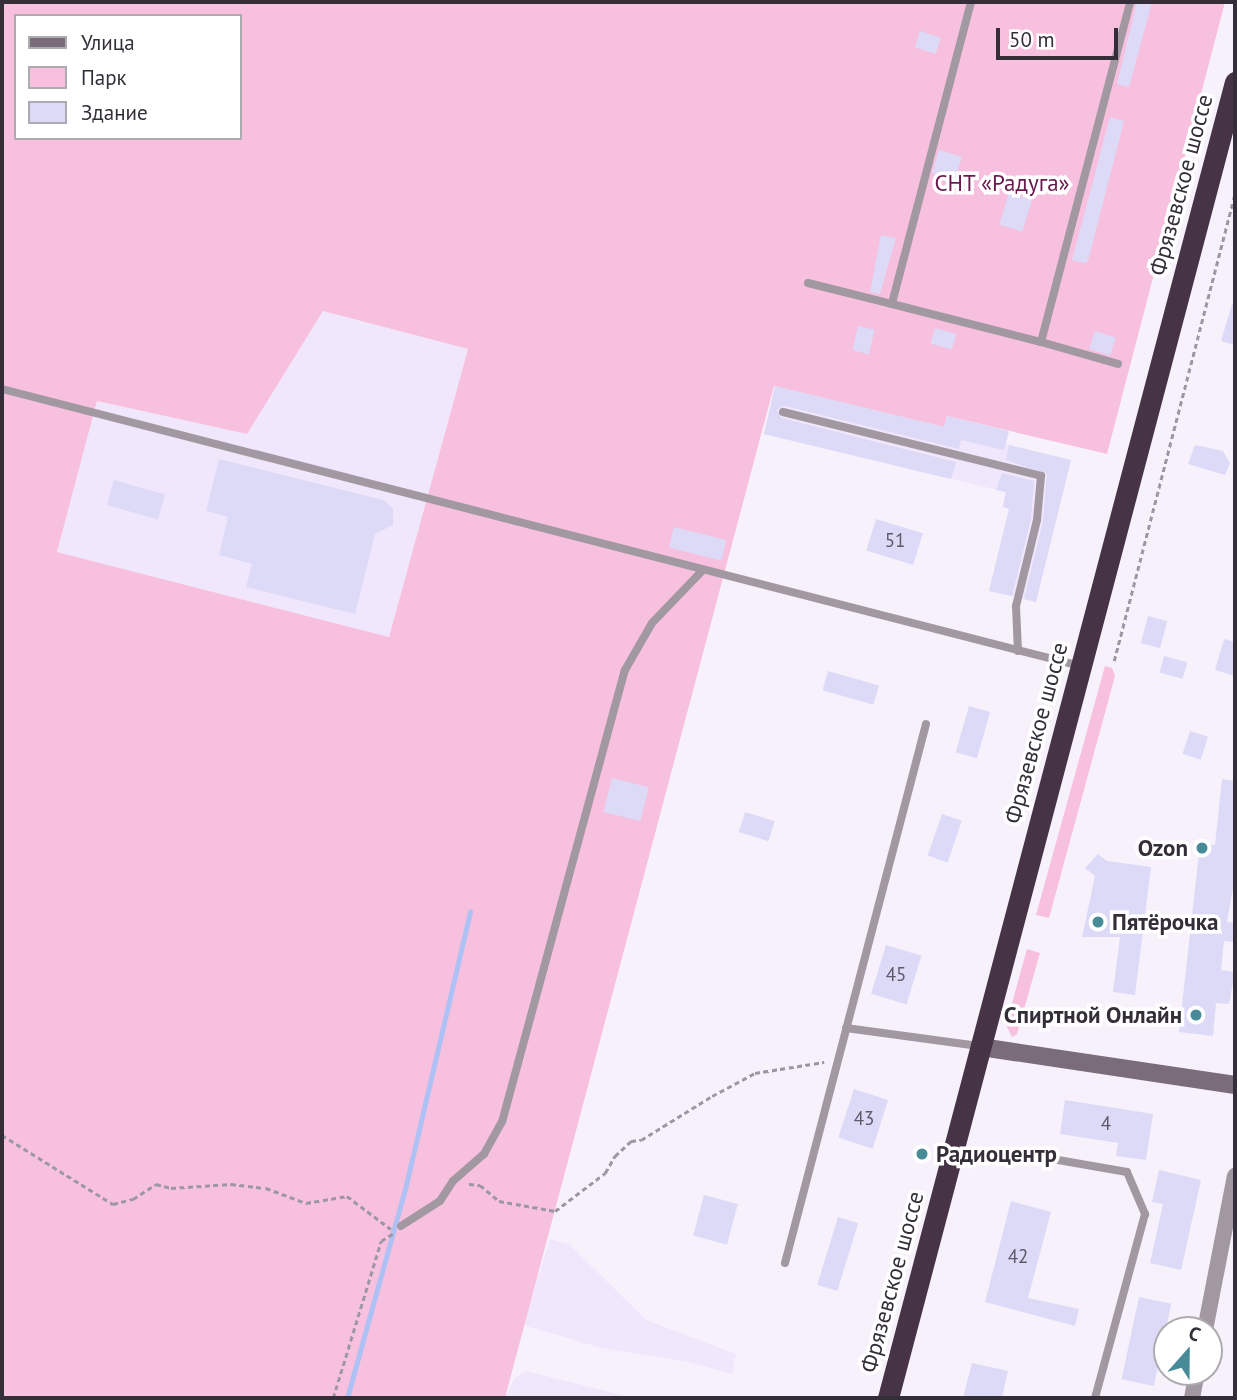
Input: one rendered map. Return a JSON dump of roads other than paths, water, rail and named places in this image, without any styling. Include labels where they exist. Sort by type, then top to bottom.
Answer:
[{"type":"highway","name":"Фрязевское шоссе","points":[[888,1398],[1235,82]]},
{"type":"main road","points":[[981,1047],[1235,1086]]},
{"type":"street","points":[[1209,1316],[1230,1234],[1235,1176]]},
{"type":"lane","points":[[892,303],[971,2]]},
{"type":"lane","points":[[1041,342],[1130,2]]},
{"type":"lane","points":[[808,283],[1118,364]]},
{"type":"lane","points":[[2,389],[701,572],[1081,666]]},
{"type":"lane","points":[[783,412],[1041,476],[1037,520],[1016,606],[1018,650]]},
{"type":"lane","points":[[401,1226],[440,1201],[453,1181],[484,1154],[502,1122],[625,670],[652,622],[701,572]]},
{"type":"lane","points":[[785,1264],[926,724]]},
{"type":"lane","points":[[846,1028],[981,1047]]},
{"type":"lane","points":[[1058,1160],[1127,1172],[1145,1214],[1095,1398]]},
{"type":"waterway","points":[[347,1398],[405,1189],[470,911]]},
{"type":"place","name":"Ozon","points":[[1202,848]]},
{"type":"place","name":"Пятёрочка","points":[[1098,922]]},
{"type":"place","name":"Спиртной Онлайн","points":[[1196,1015]]},
{"type":"place","name":"Радиоцентр","points":[[922,1154]]},
{"type":"park label","name":"СНТ «Радуга»","points":[[1002,183]]}]
